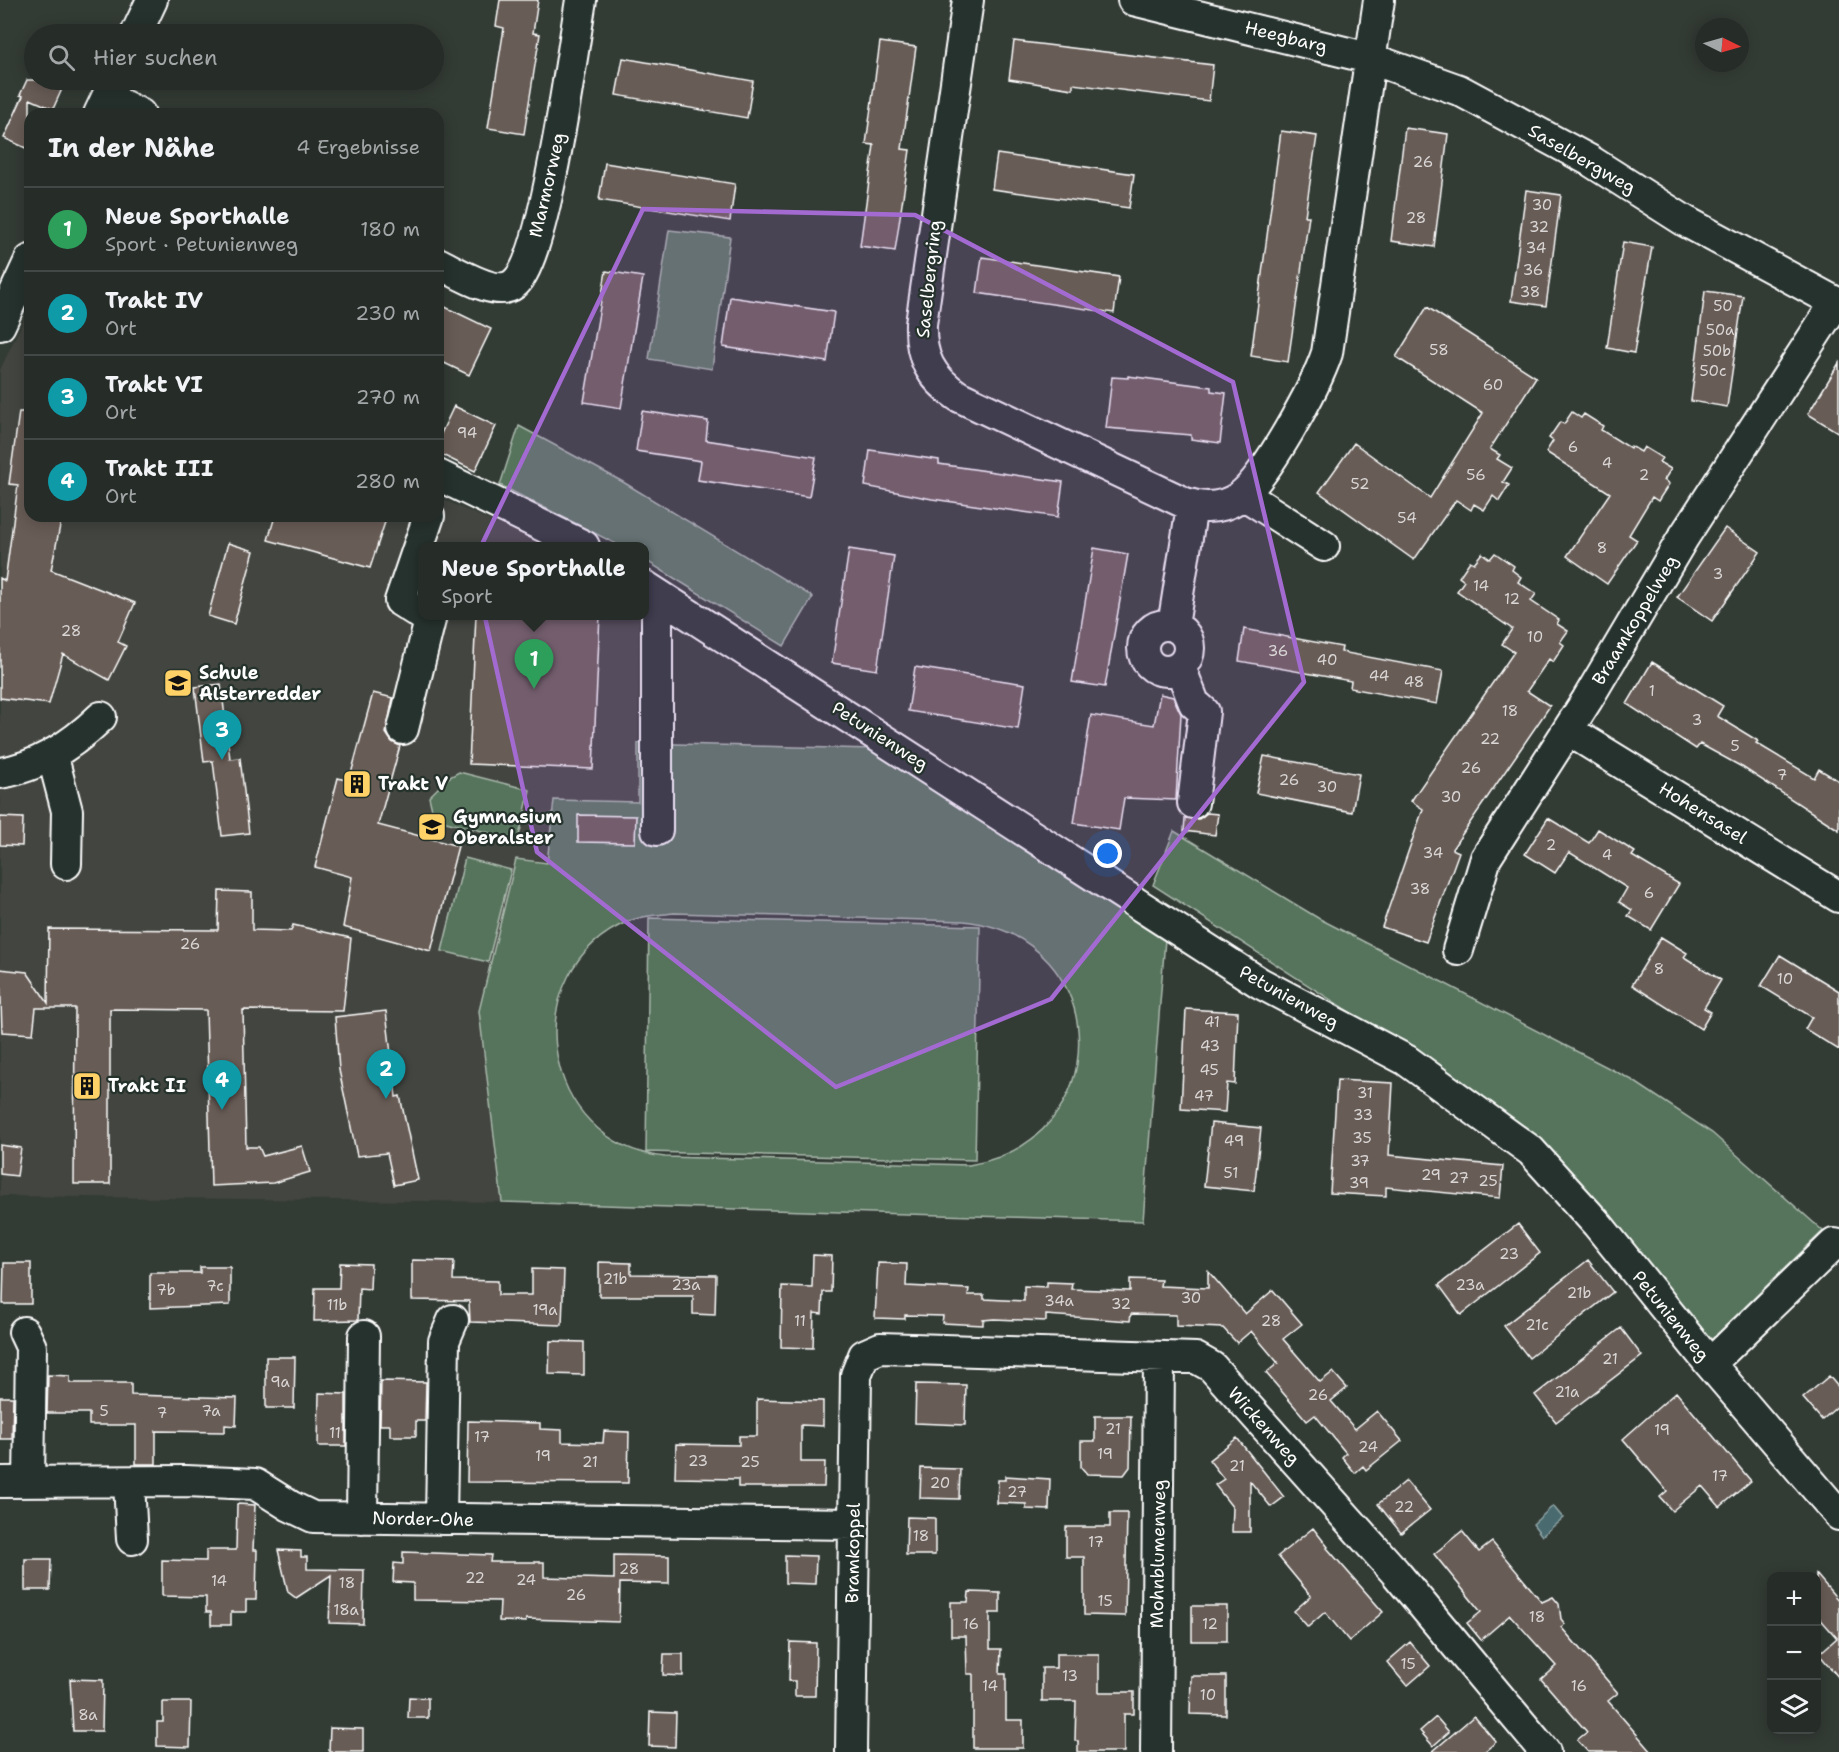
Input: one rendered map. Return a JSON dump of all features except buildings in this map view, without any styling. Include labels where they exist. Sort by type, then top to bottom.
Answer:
[{"type":"street","points":[[141,24],[152,0]]},
{"type":"street","name":"Marmorweg","points":[[444,266],[495,290],[513,285],[524,273],[544,210],[581,0]]},
{"type":"street","name":"Saselbergring","points":[[968,0],[924,301],[921,337],[926,363],[938,381],[958,396],[1192,506],[1218,507],[1244,494]]},
{"type":"street","name":"Heegbarg","points":[[1132,0],[1369,58]]},
{"type":"street","points":[[1324,546],[1244,494],[1307,399],[1327,353],[1379,0]]},
{"type":"street","name":"Saselbergweg","points":[[1369,58],[1459,90],[1589,160],[1685,221],[1838,303]]},
{"type":"street","points":[[107,97],[128,108]]},
{"type":"street","points":[[0,325],[24,290]]},
{"type":"street","name":"Braamkoppelweg","points":[[1458,950],[1486,858],[1568,730],[1683,538],[1838,303]]},
{"type":"street","points":[[444,484],[575,542]]},
{"type":"street","points":[[1192,506],[1173,626],[1157,627],[1150,631],[1146,638],[1144,654],[1147,661],[1159,670],[1173,670],[1180,667],[1194,703],[1204,712],[1193,802]]},
{"type":"street","points":[[420,542],[427,522]]},
{"type":"street","points":[[418,547],[399,601],[418,613]]},
{"type":"street","points":[[651,590],[657,830]]},
{"type":"street","name":"Petunienweg","points":[[651,590],[1260,983],[1406,1060],[1531,1151],[1598,1225],[1710,1364],[1839,1515]]},
{"type":"street","points":[[403,729],[430,620]]},
{"type":"street","points":[[0,773],[23,770],[52,754],[77,740],[101,717]]},
{"type":"street","name":"Hohensasel","points":[[1568,730],[1839,897]]},
{"type":"street","points":[[52,754],[67,811],[66,864]]},
{"type":"street","points":[[1710,1364],[1834,1244],[1839,1245]]},
{"type":"street","points":[[441,1519],[444,1341],[453,1320]]},
{"type":"street","points":[[24,1332],[31,1347],[29,1482]]},
{"type":"street","points":[[362,1518],[364,1336]]},
{"type":"street","name":"Wickenweg","points":[[864,1355],[880,1348],[1196,1358],[1212,1367],[1395,1572],[1545,1752]]},
{"type":"street","name":"Bramkoppel","points":[[851,1752],[856,1375],[864,1355]]},
{"type":"street","name":"Mohnblumenweg","points":[[1156,1752],[1159,1357]]},
{"type":"street","name":"Norder-Ohe","points":[[0,1482],[255,1484],[290,1506],[313,1517],[854,1524]]},
{"type":"street","points":[[129,1483],[132,1539]]},
{"type":"highlighted area","points":[[643,209],[915,215],[1233,382],[1304,682],[1051,999],[836,1087],[537,852],[473,563]]},
{"type":"shaded area","name":"Gymnasium Oberalster","points":[[24,319],[24,522],[444,522],[444,500],[537,542],[418,542],[418,620],[639,620],[638,802],[554,800],[547,863],[516,860],[479,1011],[502,1202],[0,1196],[0,370]]},
{"type":"green space","points":[[669,230],[730,237],[712,369],[649,359]]},
{"type":"green space","points":[[519,426],[623,482],[813,597],[784,646],[649,562],[649,542],[612,542],[500,485]]},
{"type":"green space","points":[[638,743],[874,749],[1165,939],[1143,1221],[502,1202],[479,1011],[516,859],[547,863],[554,800],[638,802]],"holes":[[[674,913],[964,921],[1013,935],[1049,962],[1071,999],[1079,1040],[1072,1081],[1052,1119],[1018,1148],[969,1165],[665,1157],[623,1145],[590,1122],[568,1090],[557,1052],[556,1014],[568,977],[592,945],[629,921],[646,916]]]},
{"type":"green space","points":[[459,772],[530,790],[518,840],[446,822],[433,814],[429,797],[448,778]]},
{"type":"green space","points":[[1174,831],[1318,918],[1632,1080],[1712,1133],[1823,1231],[1711,1340],[1613,1220],[1410,1051],[1153,885]]},
{"type":"green space","points":[[465,858],[511,870],[488,962],[442,951]]},
{"type":"green space","points":[[649,918],[980,926],[975,1160],[646,1152]]},
{"type":"water","points":[[1553,1506],[1563,1518],[1542,1536],[1533,1524]]},
{"type":"place","name":"Schule Alsterredder","points":[[178,683]]},
{"type":"place","name":"Neue Sporthalle","points":[[534,689]]},
{"type":"place","name":"Trakt VI","points":[[222,760]]},
{"type":"place","name":"Trakt V","points":[[357,784]]},
{"type":"place","name":"Gymnasium Oberalster","points":[[432,827]]},
{"type":"place","name":"Trakt II","points":[[87,1086]]},
{"type":"place","name":"Trakt IV","points":[[386,1099]]},
{"type":"place","name":"Trakt III","points":[[222,1110]]}]
